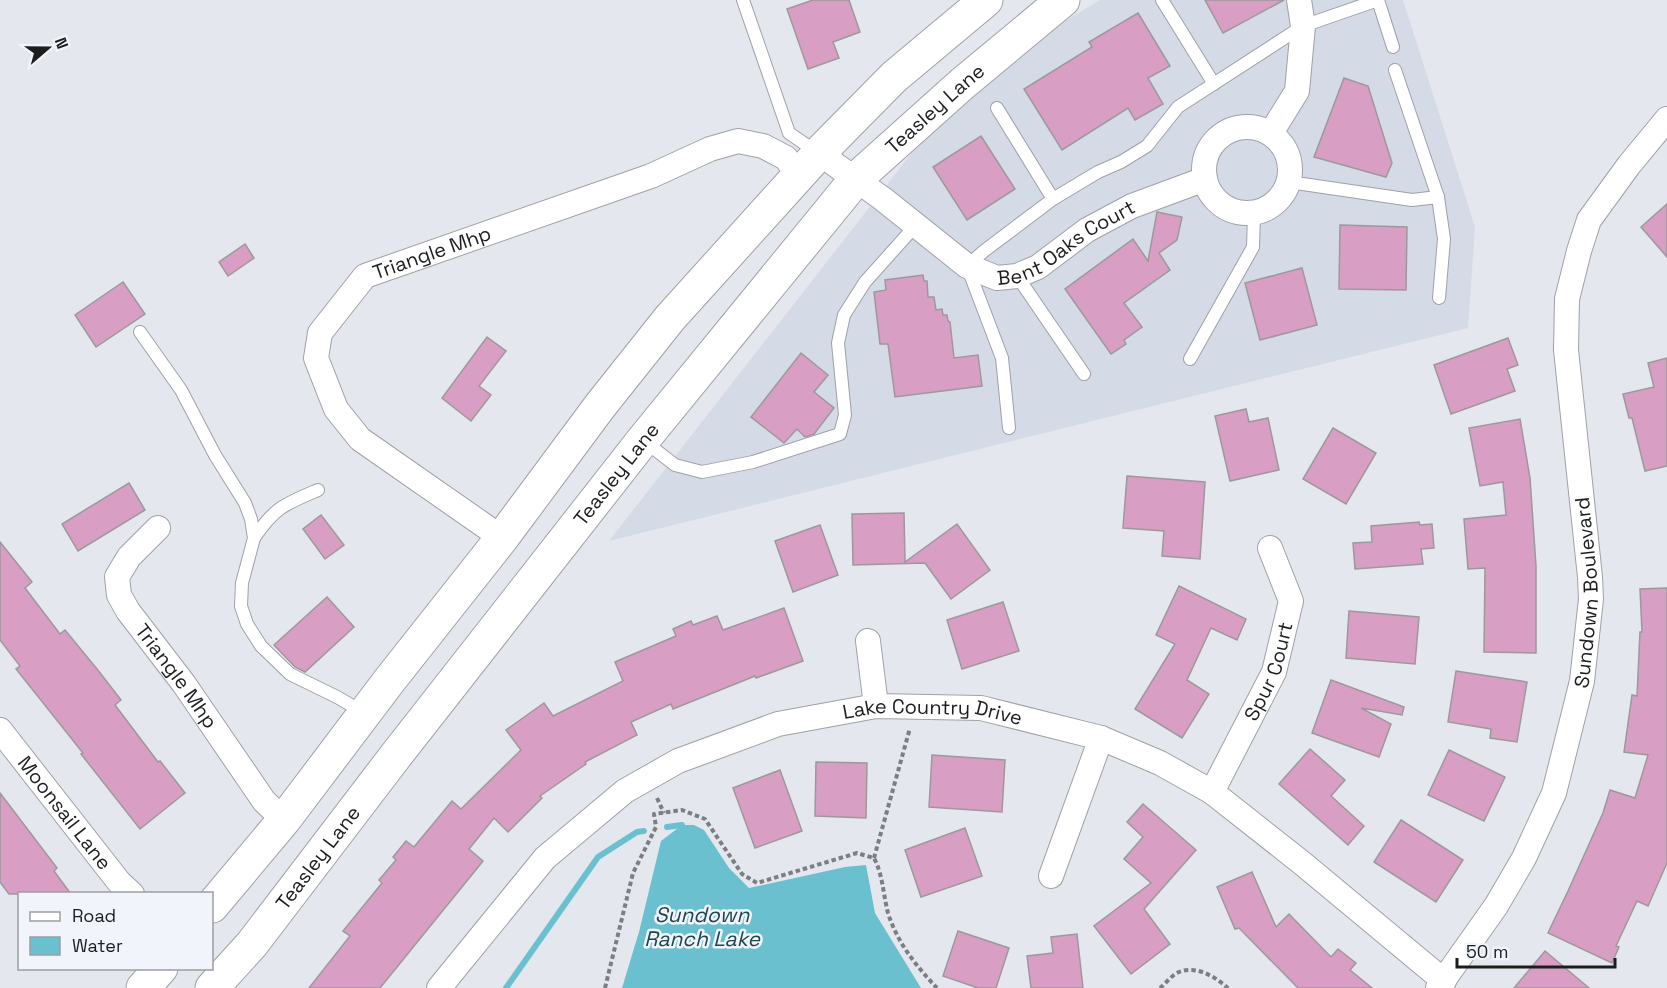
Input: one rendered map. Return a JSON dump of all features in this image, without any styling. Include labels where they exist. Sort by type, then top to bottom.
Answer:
[{"type":"main road","points":[[213,905],[284,820],[389,681],[502,538],[600,406],[670,318],[809,164],[894,77],[986,0]]},
{"type":"main road","name":"Teasley Lane","points":[[212,988],[252,944],[397,754],[643,440],[856,179],[963,84],[1063,0]]},
{"type":"main road","points":[[143,988],[160,970]]},
{"type":"street","points":[[1271,133],[1297,91],[1303,26],[1299,0]]},
{"type":"street","name":"Sundown Boulevard","points":[[1441,984],[1496,906],[1524,858],[1554,794],[1582,681],[1591,599],[1566,350],[1567,299],[1589,220],[1629,165],[1667,119]]},
{"type":"street","points":[[1241,127],[1257,128],[1271,133],[1280,141],[1290,162],[1289,182],[1283,195],[1266,210],[1254,213],[1235,212],[1221,205],[1211,193],[1205,179],[1206,156],[1214,142],[1226,132],[1241,127]]},
{"type":"street","name":"Triangle Mhp","points":[[502,538],[360,439],[336,409],[316,358],[320,333],[365,276],[651,176],[710,149],[738,141],[763,146],[786,158],[809,164]]},
{"type":"street","name":"Bent Oaks Court","points":[[809,164],[856,179],[967,266],[997,278],[1017,276],[1038,267],[1087,230],[1132,206],[1205,179]]},
{"type":"street","name":"Triangle Mhp","points":[[158,528],[129,557],[117,577],[119,595],[128,611],[184,684],[264,801],[284,820]]},
{"type":"street","name":"Spur Court","points":[[1212,792],[1274,672],[1284,631],[1291,601],[1270,548]]},
{"type":"street","points":[[868,641],[876,706]]},
{"type":"street","name":"Lake Country Drive","points":[[440,988],[545,858],[625,791],[678,761],[778,723],[876,706],[981,708],[1101,738],[1160,763],[1212,792],[1302,862],[1441,984]]},
{"type":"street","name":"Moonsail Lane","points":[[0,730],[119,882],[130,892]]},
{"type":"street","points":[[1051,876],[1101,738]]},
{"type":"lane","points":[[743,0],[789,133],[809,164]]},
{"type":"lane","points":[[1162,0],[1214,84]]},
{"type":"lane","points":[[1009,428],[1002,358],[967,266],[1053,199],[1098,171],[1121,162],[1147,146],[1178,107],[1303,26],[1378,0],[1393,47]]},
{"type":"lane","points":[[1395,70],[1438,197],[1444,238],[1439,298]]},
{"type":"lane","points":[[997,108],[1053,199]]},
{"type":"lane","points":[[1289,182],[1412,200],[1438,197]]},
{"type":"lane","points":[[1190,359],[1253,247],[1254,213]]},
{"type":"lane","points":[[643,440],[675,465],[702,472],[753,462],[840,434],[845,415],[838,343],[844,315],[865,282],[916,225]]},
{"type":"lane","points":[[1017,276],[1084,374]]},
{"type":"lane","points":[[140,332],[181,390],[215,455],[245,503],[251,519],[254,538]]},
{"type":"lane","points":[[318,490],[282,506],[264,523],[254,538],[242,583],[241,606],[247,624],[261,646],[290,674],[337,697],[356,708],[364,716]]},
{"type":"path","points":[[912,722],[874,858],[880,870],[889,914],[910,959],[937,988]]},
{"type":"path","points":[[605,988],[633,873],[656,827],[654,814],[682,810],[705,819],[742,874],[757,883],[857,853],[874,858]]},
{"type":"path","points":[[1160,988],[1178,973],[1195,969],[1218,980],[1228,988]]},
{"type":"shaded area","points":[[1100,0],[1403,0],[1475,227],[1468,328],[609,541],[918,145],[1047,32]]},
{"type":"water","name":"Sundown Ranch Lake","points":[[682,825],[694,825],[704,830],[729,868],[749,888],[845,867],[866,865],[875,913],[921,988],[622,988],[639,932],[661,841]]},
{"type":"building","points":[[813,0],[849,0],[860,32],[833,42],[839,58],[808,69],[787,9]]},
{"type":"building","points":[[1205,0],[1284,0],[1223,33]]},
{"type":"building","points":[[1138,13],[1170,66],[1148,78],[1163,104],[1135,120],[1128,108],[1062,150],[1024,89],[1092,47],[1089,42]]},
{"type":"building","points":[[1344,78],[1368,86],[1392,163],[1386,177],[1314,157]]},
{"type":"building","points":[[981,136],[1015,189],[967,220],[933,167]]},
{"type":"building","points":[[1667,204],[1667,257],[1641,227]]},
{"type":"building","points":[[1157,212],[1182,217],[1177,240],[1159,253],[1170,270],[1124,303],[1142,327],[1124,340],[1126,344],[1111,354],[1065,289],[1133,239],[1148,261]]},
{"type":"building","points":[[1340,225],[1407,227],[1406,290],[1339,289]]},
{"type":"building","points":[[245,244],[254,258],[228,276],[219,262]]},
{"type":"building","points":[[1302,268],[1317,325],[1260,340],[1245,283]]},
{"type":"building","points":[[923,275],[924,281],[927,281],[928,297],[934,297],[936,310],[942,309],[943,315],[947,315],[950,322],[954,358],[978,355],[982,386],[895,397],[888,344],[880,344],[874,292],[886,290],[885,280]]},
{"type":"building","points":[[123,282],[145,314],[96,347],[75,315]]},
{"type":"building","points":[[487,337],[506,351],[479,386],[491,395],[471,421],[442,398]]},
{"type":"building","points":[[1508,338],[1518,365],[1507,369],[1515,391],[1451,414],[1434,365]]},
{"type":"building","points":[[801,353],[828,375],[814,392],[834,408],[814,434],[805,437],[797,429],[784,443],[751,417]]},
{"type":"building","points":[[1667,358],[1667,466],[1645,471],[1632,418],[1629,418],[1623,394],[1654,387],[1648,363]]},
{"type":"building","points":[[1246,409],[1249,422],[1268,418],[1279,470],[1230,481],[1215,416]]},
{"type":"building","points":[[1520,419],[1530,478],[1536,566],[1536,653],[1484,652],[1485,568],[1468,569],[1464,519],[1506,515],[1503,482],[1480,486],[1469,428]]},
{"type":"building","points":[[1333,428],[1376,453],[1346,504],[1303,479]]},
{"type":"building","points":[[1127,476],[1205,482],[1200,559],[1162,556],[1164,531],[1123,528]]},
{"type":"building","points":[[129,483],[145,510],[78,551],[62,524]]},
{"type":"building","points":[[904,513],[905,562],[957,524],[990,570],[951,599],[925,563],[853,565],[852,514]]},
{"type":"building","points":[[321,515],[344,545],[325,559],[303,529]]},
{"type":"building","points":[[1419,522],[1420,525],[1432,524],[1434,548],[1421,549],[1423,564],[1355,569],[1353,543],[1372,542],[1371,526]]},
{"type":"building","points":[[820,525],[838,575],[793,592],[775,541]]},
{"type":"building","points":[[0,542],[32,582],[25,588],[60,634],[65,630],[97,669],[121,700],[115,705],[158,762],[160,761],[185,793],[140,829],[16,669],[20,666],[0,640]]},
{"type":"building","points":[[1179,586],[1246,619],[1237,640],[1211,628],[1187,680],[1209,694],[1182,738],[1135,709],[1175,644],[1156,635]]},
{"type":"building","points":[[1667,588],[1667,863],[1648,906],[1637,901],[1616,946],[1619,947],[1612,963],[1548,933],[1603,813],[1610,790],[1635,798],[1648,755],[1624,752],[1632,695],[1637,696],[1640,632],[1642,632],[1640,589]]},
{"type":"building","points":[[327,597],[354,627],[305,672],[295,667],[274,645]]},
{"type":"building","points":[[1003,602],[1019,651],[962,669],[947,620]]},
{"type":"building","points":[[784,608],[803,661],[756,678],[755,676],[673,709],[671,704],[631,722],[637,735],[585,762],[586,764],[540,796],[542,798],[508,832],[494,818],[469,849],[483,861],[380,988],[309,988],[350,936],[343,931],[382,883],[379,880],[396,860],[393,857],[406,841],[414,847],[452,801],[461,809],[521,750],[506,730],[544,703],[553,716],[623,681],[615,662],[676,636],[673,629],[691,621],[693,625],[717,616],[723,630]]},
{"type":"building","points":[[1349,611],[1419,617],[1415,664],[1346,658]]},
{"type":"building","points":[[1456,671],[1527,682],[1517,742],[1490,738],[1491,729],[1448,722]]},
{"type":"building","points":[[1331,680],[1404,707],[1402,715],[1361,708],[1391,724],[1379,757],[1312,733]]},
{"type":"building","points":[[1310,749],[1345,780],[1331,796],[1364,826],[1348,845],[1279,784]]},
{"type":"building","points":[[1449,750],[1505,777],[1484,821],[1428,795]]},
{"type":"building","points":[[932,755],[1005,760],[1002,812],[929,807]]},
{"type":"building","points":[[816,762],[867,763],[866,818],[815,816]]},
{"type":"building","points":[[780,770],[802,831],[755,848],[733,788]]},
{"type":"building","points":[[0,793],[57,868],[54,871],[70,892],[9,894],[0,882]]},
{"type":"building","points":[[1143,804],[1196,850],[1144,909],[1170,944],[1131,974],[1094,926],[1151,883],[1124,859],[1143,837],[1127,822]]},
{"type":"building","points":[[1401,820],[1463,860],[1436,902],[1374,862]]},
{"type":"building","points":[[965,828],[982,876],[921,897],[905,850]]},
{"type":"building","points":[[1252,872],[1276,927],[1289,914],[1331,957],[1338,949],[1356,963],[1350,970],[1372,988],[1298,988],[1239,928],[1235,929],[1217,887]]},
{"type":"building","points":[[958,931],[1009,948],[996,988],[978,988],[943,976]]},
{"type":"building","points":[[1077,934],[1083,988],[1031,988],[1027,956],[1053,953],[1051,937]]},
{"type":"building","points":[[1545,951],[1589,988],[1514,988]]},
{"type":"waterway","points":[[667,827],[682,825]]},
{"type":"waterway","points":[[506,988],[598,857],[637,832],[644,831]]}]
